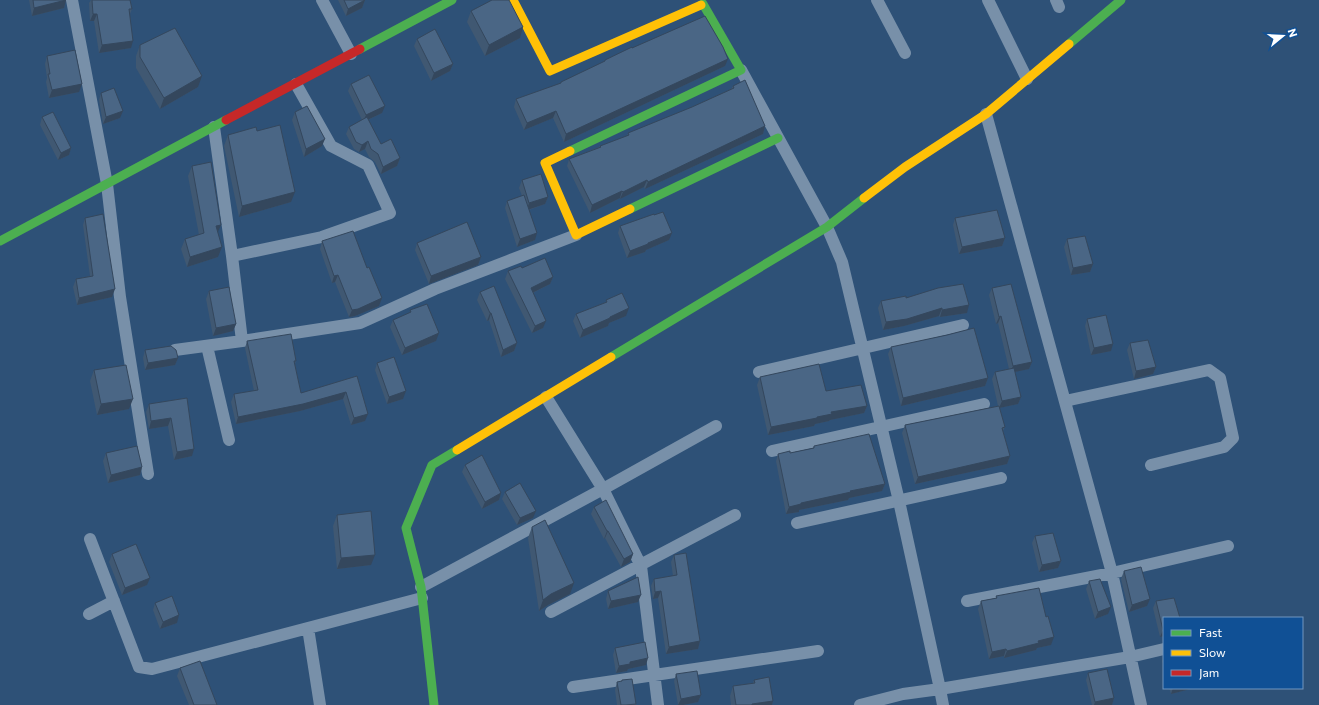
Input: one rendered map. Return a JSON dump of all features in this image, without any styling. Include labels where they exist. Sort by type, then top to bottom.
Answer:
[{"type":"street","points":[[72,0],[107,184],[120,297],[148,474]]},
{"type":"street","points":[[322,0],[352,54]]},
{"type":"street","points":[[0,242],[452,0]]},
{"type":"street","points":[[513,0],[550,71],[707,2],[741,70],[827,227],[842,262],[899,501],[943,705]]},
{"type":"street","points":[[877,0],[905,53]]},
{"type":"street","points":[[988,0],[1027,79]]},
{"type":"street","points":[[434,705],[421,592],[406,528],[432,465],[827,227],[905,167],[986,114],[1121,0]]},
{"type":"street","points":[[576,235],[545,163],[741,70]]},
{"type":"street","points":[[232,256],[322,237],[390,213],[368,165],[331,146],[296,84]]},
{"type":"street","points":[[986,114],[1112,573],[1141,705]]},
{"type":"street","points":[[214,127],[242,341]]},
{"type":"street","points":[[175,350],[360,323],[435,289],[576,235],[778,138]]},
{"type":"street","points":[[759,372],[963,325]]},
{"type":"street","points":[[207,346],[229,440]]},
{"type":"street","points":[[1065,401],[1209,370],[1220,378],[1233,438],[1224,447],[1151,465]]},
{"type":"street","points":[[546,396],[603,489],[641,566],[658,705]]},
{"type":"street","points":[[772,451],[984,404]]},
{"type":"street","points":[[90,539],[139,667],[152,669],[308,628],[421,592],[716,426]]},
{"type":"street","points":[[797,523],[1001,478]]},
{"type":"street","points":[[551,612],[641,566],[735,515]]},
{"type":"street","points":[[967,601],[1112,573],[1228,546]]},
{"type":"street","points":[[89,614],[114,602]]},
{"type":"street","points":[[308,628],[320,705]]},
{"type":"street","points":[[860,705],[902,694],[1130,657],[1163,649]]},
{"type":"street","points":[[573,687],[818,651]]},
{"type":"building","points":[[33,0],[66,0],[34,8]]},
{"type":"building","points":[[92,0],[130,0],[132,9],[129,9],[133,41],[102,45],[97,14],[93,14]]},
{"type":"building","points":[[344,0],[365,0],[348,9]]},
{"type":"building","points":[[492,0],[509,0],[523,27],[489,45],[471,11]]},
{"type":"building","points":[[705,16],[723,47],[728,59],[566,134],[556,111],[527,123],[516,99],[561,83],[632,47]]},
{"type":"building","points":[[175,28],[202,76],[164,98],[140,57],[140,45]]},
{"type":"building","points":[[435,29],[453,64],[434,73],[417,39]]},
{"type":"building","points":[[75,50],[82,84],[52,90],[48,74],[50,74],[47,56]]},
{"type":"building","points":[[369,75],[385,106],[366,115],[351,84]]},
{"type":"building","points":[[745,80],[765,126],[648,182],[647,180],[592,205],[569,159],[601,147],[600,146],[629,135],[628,133],[692,107],[734,88],[733,86]]},
{"type":"building","points":[[114,88],[123,111],[106,117],[101,93]]},
{"type":"building","points":[[307,106],[325,139],[306,149],[295,112]]},
{"type":"building","points":[[53,112],[71,148],[61,153],[42,117]]},
{"type":"building","points":[[367,117],[381,144],[391,139],[400,158],[383,167],[378,154],[371,149],[368,141],[362,145],[356,142],[349,127]]},
{"type":"building","points":[[280,125],[295,192],[242,206],[228,135],[256,127],[257,131]]},
{"type":"building","points":[[211,162],[221,225],[216,226],[222,247],[190,257],[185,239],[204,233],[192,166]]},
{"type":"building","points":[[541,174],[548,197],[529,203],[522,180]]},
{"type":"building","points":[[524,195],[537,233],[520,239],[507,201]]},
{"type":"building","points":[[997,210],[1005,238],[962,247],[955,218]]},
{"type":"building","points":[[663,212],[672,233],[630,251],[620,226]]},
{"type":"building","points":[[103,214],[115,289],[79,298],[76,279],[93,276],[85,218]]},
{"type":"building","points":[[467,222],[481,257],[431,276],[417,243]]},
{"type":"building","points":[[353,231],[367,268],[369,267],[382,298],[358,309],[352,310],[338,275],[334,276],[322,241]]},
{"type":"building","points":[[1085,236],[1093,264],[1073,268],[1067,239]]},
{"type":"building","points":[[545,258],[553,277],[531,288],[546,321],[535,326],[508,271],[521,266],[522,268]]},
{"type":"building","points":[[963,284],[969,305],[942,310],[942,308],[907,319],[886,322],[881,301],[906,296],[906,298],[938,288]]},
{"type":"building","points":[[1011,284],[1032,362],[1013,366],[1001,316],[999,317],[992,288]]},
{"type":"building","points":[[494,286],[517,343],[503,350],[491,313],[480,292]]},
{"type":"building","points":[[229,287],[236,324],[216,328],[209,291]]},
{"type":"building","points":[[622,293],[629,308],[583,330],[576,314],[607,302],[606,300]]},
{"type":"building","points":[[427,304],[439,333],[405,348],[393,320],[411,312],[410,310]]},
{"type":"building","points":[[1106,315],[1113,344],[1094,348],[1087,319]]},
{"type":"building","points":[[974,328],[988,378],[903,398],[891,347]]},
{"type":"building","points":[[291,334],[296,361],[294,361],[301,393],[357,376],[368,414],[354,418],[346,392],[303,404],[238,417],[234,394],[258,390],[247,341]]},
{"type":"building","points":[[1148,340],[1156,367],[1136,371],[1130,343]]},
{"type":"building","points":[[171,346],[176,350],[178,358],[148,363],[145,350]]},
{"type":"building","points":[[394,357],[406,391],[389,397],[377,363]]},
{"type":"building","points":[[819,364],[826,391],[861,385],[867,406],[831,412],[832,414],[817,418],[771,427],[760,377]]},
{"type":"building","points":[[126,365],[133,399],[101,404],[94,370]]},
{"type":"building","points":[[1014,368],[1021,397],[1002,401],[995,372]]},
{"type":"building","points":[[187,398],[194,449],[177,452],[171,418],[151,421],[149,404]]},
{"type":"building","points":[[999,406],[1005,427],[1002,428],[1010,456],[918,477],[905,425]]},
{"type":"building","points":[[869,434],[885,484],[850,491],[851,492],[789,507],[778,454],[814,448],[814,446]]},
{"type":"building","points":[[137,446],[142,467],[111,475],[106,453]]},
{"type":"building","points":[[482,455],[501,493],[485,502],[465,465]]},
{"type":"building","points":[[520,483],[536,511],[520,518],[505,492]]},
{"type":"building","points":[[606,500],[633,554],[624,559],[594,507]]},
{"type":"building","points":[[371,511],[375,555],[341,558],[337,515]]},
{"type":"building","points":[[545,520],[574,583],[551,594],[543,600],[532,527]]},
{"type":"building","points":[[1053,533],[1061,561],[1042,565],[1035,536]]},
{"type":"building","points":[[136,544],[150,578],[125,588],[112,554]]},
{"type":"building","points":[[686,553],[700,641],[669,647],[661,591],[655,592],[654,579],[677,575],[674,555]]},
{"type":"building","points":[[1141,567],[1150,599],[1132,605],[1124,571]]},
{"type":"building","points":[[638,577],[641,595],[611,601],[608,591]]},
{"type":"building","points":[[1100,579],[1111,607],[1098,612],[1089,581]]},
{"type":"building","points":[[1039,588],[1046,617],[1048,616],[1054,637],[1038,641],[1039,643],[1007,651],[1006,649],[992,652],[981,601],[997,598],[996,596]]},
{"type":"building","points":[[172,596],[179,615],[163,622],[155,603]]},
{"type":"building","points":[[1174,598],[1180,617],[1163,617],[1163,630],[1156,601]]},
{"type":"building","points":[[645,642],[648,658],[619,666],[615,648]]},
{"type":"building","points":[[200,661],[217,705],[194,705],[180,668]]},
{"type":"building","points":[[1107,669],[1114,698],[1095,702],[1088,673]]},
{"type":"building","points":[[697,671],[701,695],[681,699],[676,674]]},
{"type":"building","points":[[769,677],[773,701],[752,705],[736,705],[733,686],[755,683],[754,680]]},
{"type":"building","points":[[632,679],[636,704],[621,705],[617,682]]},
{"type":"traffic: fast","points":[[360,49],[452,0]]},
{"type":"traffic: fast","points":[[1069,44],[1121,0]]},
{"type":"traffic: fast","points":[[570,151],[741,70],[703,4],[701,5]]},
{"type":"traffic: fast","points":[[0,241],[226,120]]},
{"type":"traffic: fast","points":[[630,209],[778,138]]},
{"type":"traffic: fast","points":[[611,357],[827,227],[864,198]]},
{"type":"traffic: fast","points":[[434,705],[421,587],[406,528],[432,465],[457,450]]},
{"type":"traffic: slow","points":[[513,0],[550,71],[701,5]]},
{"type":"traffic: slow","points":[[864,198],[905,167],[986,114],[1069,44]]},
{"type":"traffic: slow","points":[[570,151],[545,163],[576,235],[630,209]]},
{"type":"traffic: slow","points":[[457,450],[611,357]]},
{"type":"traffic: jam","points":[[226,120],[360,49]]}]
